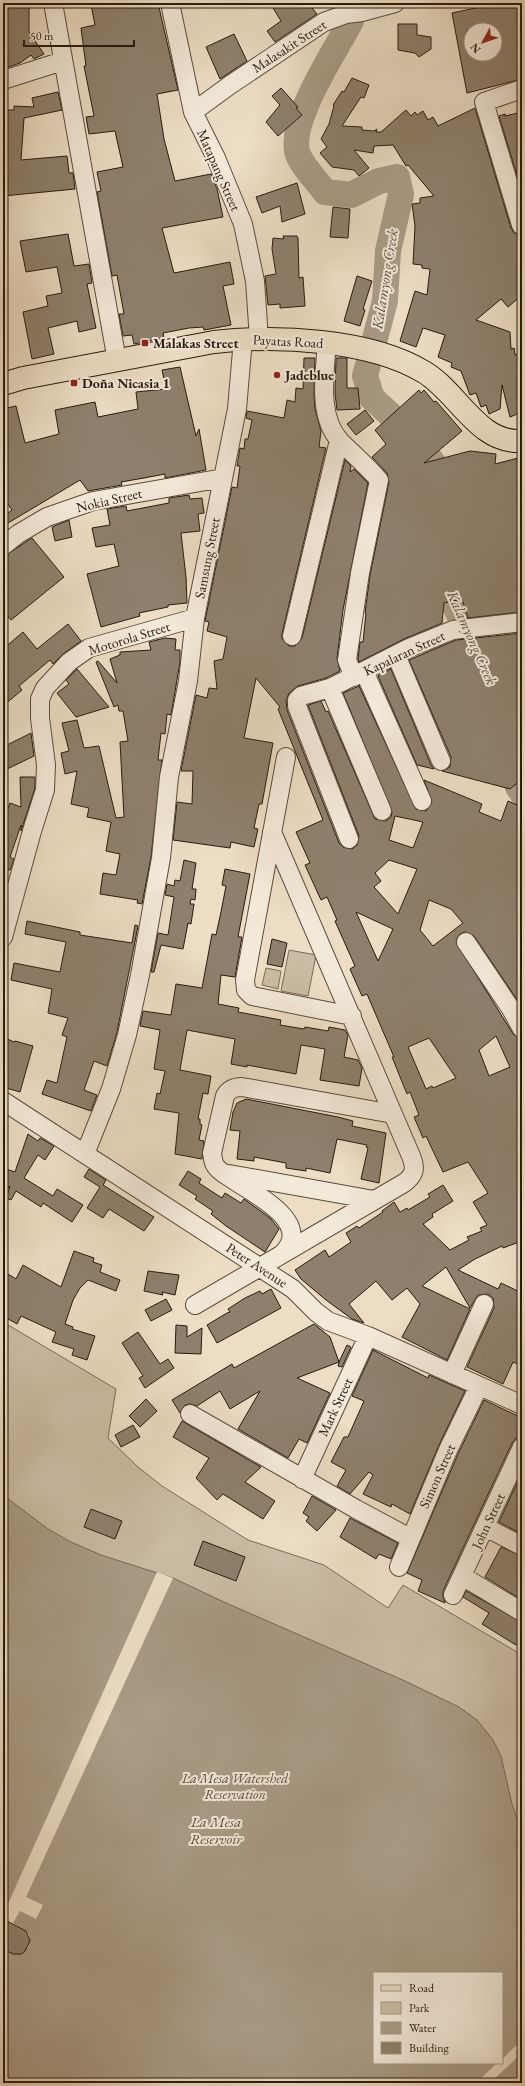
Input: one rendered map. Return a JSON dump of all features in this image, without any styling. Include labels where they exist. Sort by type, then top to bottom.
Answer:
[{"type":"main road","name":"Payatas Road","points":[[3,384],[23,378],[214,342],[251,339],[327,342],[390,357],[424,372],[459,402],[483,428],[494,436],[506,440],[522,441]]},
{"type":"street","points":[[53,3],[117,361]]},
{"type":"street","name":"Matapang Street","points":[[170,3],[193,112],[216,158],[243,224],[255,281],[251,339]]},
{"type":"street","name":"Malasakit Street","points":[[193,112],[230,85],[324,22],[395,3]]},
{"type":"street","points":[[3,80],[63,61]]},
{"type":"street","points":[[521,225],[484,102],[522,89]]},
{"type":"street","name":"Samsung Street","points":[[85,1154],[111,1089],[128,1028],[158,873],[169,777],[188,681],[196,618],[251,339]]},
{"type":"street","points":[[327,342],[324,384],[328,422],[339,440],[364,462],[379,480],[360,574],[347,660],[359,674],[422,801]]},
{"type":"street","points":[[292,636],[339,440]]},
{"type":"street","name":"Nokia Street","points":[[3,546],[18,534],[47,517],[93,501],[224,478]]},
{"type":"street","name":"Motorola Street","points":[[3,937],[45,790],[46,765],[40,718],[40,699],[45,688],[69,662],[89,648],[196,618]]},
{"type":"street","name":"Kapalaran Street","points":[[349,839],[297,706],[297,700],[302,696],[330,688],[453,630],[522,622]]},
{"type":"street","points":[[396,656],[441,761]]},
{"type":"street","points":[[330,688],[382,812]]},
{"type":"street","points":[[286,757],[245,980],[246,990],[252,996],[352,1016]]},
{"type":"street","points":[[195,1305],[411,1178],[414,1171],[412,1159],[272,832]]},
{"type":"street","points":[[466,942],[507,1002],[522,1029]]},
{"type":"street","points":[[282,1254],[291,1243],[293,1235],[291,1227],[274,1207],[215,1166],[212,1154],[225,1096],[236,1087],[392,1114]]},
{"type":"street","name":"Peter Avenue","points":[[3,1101],[293,1289],[324,1318],[368,1336],[522,1405]]},
{"type":"street","points":[[223,1173],[374,1200]]},
{"type":"street","points":[[452,1374],[484,1304]]},
{"type":"street","name":"Mark Street","points":[[302,1479],[368,1336]]},
{"type":"street","name":"Simon Street","points":[[399,1567],[410,1538],[479,1386]]},
{"type":"street","points":[[190,1414],[302,1479],[410,1538]]},
{"type":"street","name":"John Street","points":[[453,1595],[522,1447]]},
{"type":"street","points":[[485,1527],[522,1546]]},
{"type":"street","points":[[462,1576],[522,1612]]},
{"type":"green space","points":[[289,950],[316,955],[308,996],[281,991]]},
{"type":"green space","points":[[266,968],[281,971],[278,989],[262,985]]},
{"type":"green space","name":"La Mesa Reservoir","points":[[3,1322],[116,1389],[108,1438],[138,1467],[162,1486],[248,1540],[324,1565],[388,1608],[403,1585],[522,1655],[522,2083],[3,2083]]},
{"type":"water","name":"La Mesa Reservoir","points":[[3,1495],[48,1529],[71,1542],[101,1555],[173,1578],[226,1603],[405,1681],[459,1707],[477,1720],[493,1740],[501,1756],[512,1804],[522,1833],[522,2083],[3,2083]]},
{"type":"pier","points":[[157,1572],[173,1578],[26,1897],[43,1905],[36,1919],[20,1911],[13,1923],[26,1931],[29,1935],[29,1946],[21,1954],[13,1954],[3,1949],[3,1915]]},
{"type":"pier","points":[[522,2040],[522,2053],[490,2083],[476,2083],[496,2064],[503,2064],[503,2058]]},
{"type":"building","points":[[3,3],[29,3],[29,32],[44,54],[34,59],[31,55],[20,63],[3,69]]},
{"type":"building","points":[[100,3],[158,3],[178,90],[157,94],[164,139],[175,181],[211,174],[217,189],[223,217],[162,228],[174,273],[230,262],[234,284],[223,286],[231,325],[204,330],[203,327],[189,328],[163,333],[164,338],[134,344],[132,335],[123,336],[119,314],[124,314],[117,275],[112,276],[97,192],[101,191],[97,172],[123,167],[115,131],[89,134],[86,117],[94,116],[84,66],[86,66],[81,28],[95,25],[91,5]]},
{"type":"building","points":[[270,3],[308,3],[317,14],[275,42],[267,31],[281,21]]},
{"type":"building","points":[[499,3],[522,3],[522,79],[467,93],[452,13]]},
{"type":"building","points":[[398,24],[417,24],[417,35],[431,37],[431,49],[419,57],[415,53],[398,50]]},
{"type":"building","points":[[234,34],[247,61],[220,79],[206,47]]},
{"type":"building","points":[[352,78],[369,85],[364,98],[361,97],[342,126],[362,127],[362,130],[374,131],[377,129],[376,132],[381,132],[406,110],[411,116],[415,112],[417,115],[423,111],[428,120],[433,117],[438,126],[475,108],[511,228],[514,233],[522,235],[522,295],[508,307],[501,299],[476,320],[510,332],[511,349],[514,348],[515,355],[522,353],[522,412],[510,417],[502,385],[500,409],[489,414],[486,405],[481,407],[476,393],[470,395],[461,371],[451,367],[452,363],[438,357],[445,335],[423,328],[416,347],[400,341],[415,291],[427,295],[430,269],[422,268],[422,265],[413,264],[415,226],[412,204],[420,203],[420,198],[434,196],[408,165],[406,166],[393,145],[374,146],[373,153],[354,150],[369,168],[359,176],[354,170],[332,167],[320,153],[327,147],[321,139],[329,124],[333,105],[342,91],[344,92]]},
{"type":"building","points":[[281,88],[298,107],[296,108],[302,115],[278,136],[266,122],[280,105],[272,96]]},
{"type":"building","points":[[58,92],[62,110],[24,118],[21,160],[67,156],[69,173],[73,173],[75,189],[3,196],[3,110],[14,110],[14,106],[34,107],[32,98]]},
{"type":"building","points":[[522,112],[522,139],[519,139],[522,151],[522,192],[499,116]]},
{"type":"building","points":[[297,183],[305,214],[282,222],[280,206],[262,213],[256,197]]},
{"type":"building","points":[[333,207],[350,209],[348,238],[330,237]]},
{"type":"building","points":[[68,234],[74,266],[89,264],[92,283],[87,284],[96,328],[79,332],[77,321],[48,328],[54,354],[32,359],[23,312],[48,306],[46,296],[62,293],[57,267],[26,272],[20,241]]},
{"type":"building","points":[[283,236],[297,236],[298,238],[299,278],[303,277],[305,306],[280,308],[280,304],[268,305],[265,276],[276,274],[272,249],[273,238],[284,239]]},
{"type":"building","points":[[357,276],[372,281],[363,309],[365,310],[360,326],[344,321]]},
{"type":"building","points":[[304,358],[315,358],[315,409],[321,431],[319,447],[326,448],[282,634],[282,639],[289,646],[295,646],[302,638],[345,460],[351,466],[350,472],[354,469],[368,483],[343,610],[337,658],[340,671],[326,678],[298,686],[289,693],[286,700],[287,710],[339,843],[343,847],[352,849],[357,845],[359,836],[308,705],[321,701],[326,712],[328,711],[375,819],[386,821],[391,817],[392,812],[343,693],[359,686],[416,809],[426,811],[432,802],[424,780],[482,804],[479,812],[501,821],[508,801],[522,807],[522,828],[518,840],[522,841],[522,1007],[474,936],[465,932],[460,934],[456,942],[513,1034],[522,1039],[522,1108],[518,1108],[518,1148],[522,1147],[522,1237],[518,1239],[519,1242],[503,1248],[502,1246],[475,1259],[458,1270],[498,1289],[501,1283],[522,1293],[522,1366],[513,1362],[503,1384],[467,1367],[494,1308],[493,1298],[488,1294],[478,1295],[470,1308],[446,1267],[422,1286],[470,1309],[447,1360],[402,1337],[420,1304],[407,1288],[392,1300],[376,1281],[349,1304],[364,1323],[352,1319],[326,1300],[301,1279],[295,1270],[325,1250],[329,1257],[351,1242],[346,1233],[357,1226],[359,1228],[383,1212],[382,1211],[394,1202],[400,1212],[407,1208],[408,1210],[430,1197],[428,1194],[443,1185],[453,1201],[432,1214],[433,1217],[423,1224],[450,1250],[469,1240],[467,1237],[482,1231],[480,1228],[487,1225],[473,1202],[488,1193],[468,1162],[443,1172],[426,1136],[423,1138],[414,1117],[419,1115],[410,1092],[407,1094],[392,1057],[394,1057],[367,994],[362,996],[350,969],[355,966],[335,921],[337,920],[327,897],[321,900],[305,865],[310,863],[296,832],[323,820],[278,709],[280,707],[256,678],[244,738],[273,743],[262,804],[259,804],[254,828],[258,829],[254,847],[231,842],[230,848],[173,840],[177,802],[192,804],[193,771],[181,771],[196,695],[207,698],[209,688],[217,689],[214,661],[223,659],[227,637],[207,631],[209,622],[205,621],[232,487],[237,488],[240,466],[237,466],[240,448],[244,449],[245,439],[248,439],[252,420],[246,418],[247,411],[284,418],[287,400],[295,402],[296,388],[303,389]],"holes":[[[395,816],[423,822],[413,848],[389,840]],[[389,860],[417,869],[398,914],[374,887],[381,881],[375,873]],[[429,900],[451,909],[463,923],[433,946],[420,930]],[[356,912],[393,929],[378,961]],[[496,1036],[510,1067],[489,1076],[479,1050]],[[429,1038],[456,1078],[433,1088],[432,1086],[426,1089],[408,1047]]]},
{"type":"building","points":[[336,358],[347,358],[347,388],[358,388],[360,409],[337,410],[335,393]]},
{"type":"building","points":[[180,367],[196,436],[199,429],[206,470],[165,478],[165,474],[121,482],[122,485],[88,491],[80,480],[3,526],[3,517],[12,510],[3,497],[3,447],[8,443],[3,420],[3,409],[16,406],[25,443],[59,434],[55,410],[95,402],[98,417],[138,409],[136,392],[166,389],[162,370]]},
{"type":"building","points":[[419,390],[421,393],[424,390],[434,402],[436,401],[462,431],[424,463],[470,451],[496,454],[495,464],[522,457],[522,612],[468,618],[462,599],[444,603],[442,623],[404,639],[359,662],[360,642],[363,642],[370,575],[389,482],[387,473],[372,457],[386,444],[375,430]]},
{"type":"building","points":[[365,410],[374,421],[356,435],[347,424]]},
{"type":"building","points":[[189,495],[190,499],[202,498],[204,513],[198,514],[200,531],[181,533],[186,577],[187,603],[168,605],[168,607],[139,613],[140,616],[101,627],[87,574],[119,566],[114,544],[96,547],[92,528],[110,525],[107,509],[126,506],[127,511],[169,503],[169,498]]},
{"type":"building","points":[[69,520],[72,537],[55,541],[52,527]]},
{"type":"building","points":[[32,538],[64,577],[11,620],[3,610],[3,557]]},
{"type":"building","points":[[68,624],[81,641],[63,654],[53,664],[50,660],[19,686],[22,690],[3,706],[3,649],[23,632],[37,649]]},
{"type":"building","points":[[522,633],[522,779],[510,789],[442,771],[450,767],[451,757],[409,660],[456,640]]},
{"type":"building","points":[[165,638],[176,639],[175,650],[180,650],[180,662],[171,715],[167,714],[165,734],[161,733],[158,760],[162,760],[151,857],[142,904],[137,903],[138,900],[100,894],[103,873],[116,875],[120,854],[106,851],[111,822],[87,817],[89,808],[71,804],[77,771],[65,774],[61,753],[69,751],[62,723],[77,720],[84,748],[99,746],[116,818],[124,817],[120,742],[128,741],[123,711],[119,711],[118,705],[114,707],[96,662],[98,661],[117,683],[110,659],[120,655],[120,652],[151,650],[149,642]]},
{"type":"building","points":[[77,669],[109,707],[76,717],[57,693],[69,684],[66,680]]},
{"type":"building","points":[[391,669],[434,769],[417,765],[378,676]]},
{"type":"building","points":[[31,733],[34,756],[3,771],[3,747]]},
{"type":"building","points":[[20,777],[35,777],[35,788],[21,831],[21,825],[10,857],[14,859],[10,870],[5,869],[3,871],[3,823],[10,803],[21,807]]},
{"type":"building","points":[[184,860],[196,863],[192,889],[196,889],[195,900],[191,899],[190,904],[194,904],[191,924],[188,923],[183,949],[161,945],[154,972],[151,972],[158,933],[168,935],[174,897],[165,895],[167,884],[174,886],[175,880],[180,881]]},
{"type":"building","points":[[225,869],[250,874],[238,937],[242,937],[235,977],[221,975],[218,1004],[239,1008],[238,1012],[281,1020],[280,1025],[328,1031],[329,1027],[345,1030],[348,1035],[344,1057],[358,1060],[362,1068],[359,1086],[320,1080],[325,1049],[301,1045],[296,1074],[247,1065],[247,1067],[231,1064],[235,1039],[187,1030],[180,1070],[211,1076],[208,1094],[203,1093],[198,1119],[200,1119],[200,1124],[202,1125],[199,1140],[204,1141],[202,1159],[175,1154],[179,1113],[154,1109],[157,1093],[160,1094],[165,1071],[154,1069],[160,1030],[140,1026],[143,1011],[171,1015],[176,984],[202,988],[212,934],[216,935],[221,912],[226,886],[222,885]]},
{"type":"building","points":[[27,921],[80,932],[80,935],[132,943],[135,925],[138,926],[117,1032],[107,1066],[94,1061],[84,1090],[97,1095],[91,1111],[42,1094],[47,1080],[57,1083],[67,1037],[62,1035],[68,1018],[48,1013],[52,989],[11,980],[14,963],[60,972],[66,942],[25,934]]},
{"type":"building","points":[[272,939],[287,943],[282,967],[267,964]]},
{"type":"building","points":[[3,1037],[14,1042],[33,1046],[20,1092],[3,1087]]},
{"type":"building","points":[[246,1099],[338,1117],[353,1121],[352,1126],[386,1133],[379,1183],[361,1179],[368,1148],[366,1147],[367,1145],[337,1139],[330,1173],[306,1168],[306,1171],[286,1168],[286,1163],[254,1157],[254,1161],[237,1159],[240,1131],[230,1130],[233,1112],[237,1103]]},
{"type":"building","points":[[28,1134],[38,1141],[40,1138],[54,1146],[45,1160],[38,1155],[24,1178],[53,1196],[57,1189],[83,1205],[72,1222],[43,1203],[41,1207],[16,1191],[11,1200],[6,1198],[10,1186],[3,1193],[3,1168],[15,1172]]},
{"type":"building","points":[[89,1169],[106,1180],[103,1185],[154,1217],[144,1231],[109,1209],[103,1218],[87,1208],[100,1187],[84,1177]]},
{"type":"building","points":[[188,1171],[201,1179],[199,1183],[222,1198],[225,1193],[241,1203],[244,1199],[270,1218],[279,1229],[265,1252],[226,1226],[211,1214],[213,1211],[195,1199],[197,1196],[179,1185]]},
{"type":"building","points":[[74,1251],[94,1258],[93,1262],[102,1265],[100,1272],[120,1280],[116,1291],[88,1280],[80,1288],[73,1300],[65,1324],[73,1327],[72,1329],[95,1336],[87,1360],[72,1355],[74,1349],[52,1342],[56,1332],[21,1316],[17,1324],[3,1316],[3,1271],[16,1279],[23,1265],[61,1287]]},
{"type":"building","points":[[148,1271],[179,1275],[175,1295],[162,1292],[163,1295],[144,1291]]},
{"type":"building","points":[[271,1289],[281,1308],[217,1343],[207,1325],[230,1312],[228,1309],[245,1298],[260,1291],[262,1294]]},
{"type":"building","points":[[166,1299],[172,1310],[151,1321],[145,1310]]},
{"type":"building","points":[[314,1324],[330,1337],[339,1362],[297,1378],[330,1393],[307,1443],[299,1439],[288,1458],[238,1429],[260,1391],[230,1409],[220,1391],[197,1406],[190,1404],[185,1405],[180,1413],[172,1400],[232,1364],[234,1368]]},
{"type":"building","points":[[176,1325],[187,1326],[187,1337],[202,1328],[201,1354],[175,1353]]},
{"type":"building","points":[[138,1332],[160,1364],[168,1359],[174,1368],[145,1388],[139,1378],[143,1376],[122,1343]]},
{"type":"building","points":[[347,1345],[351,1347],[342,1367],[338,1366]]},
{"type":"building","points":[[373,1350],[428,1378],[429,1375],[465,1391],[439,1445],[410,1514],[392,1504],[391,1507],[363,1494],[373,1475],[369,1472],[350,1494],[337,1486],[346,1470],[331,1462],[344,1437],[348,1437],[364,1401],[352,1396]]},
{"type":"building","points":[[146,1399],[157,1411],[140,1427],[129,1416]]},
{"type":"building","points":[[484,1400],[522,1418],[522,1437],[516,1438],[512,1443],[443,1591],[445,1603],[418,1591],[422,1580],[407,1573],[458,1454]]},
{"type":"building","points":[[182,1421],[261,1467],[245,1482],[275,1501],[263,1519],[223,1494],[217,1500],[196,1478],[209,1458],[173,1437]]},
{"type":"building","points":[[133,1425],[140,1437],[121,1447],[115,1435]]},
{"type":"building","points":[[522,1472],[522,1534],[499,1522]]},
{"type":"building","points":[[312,1496],[336,1510],[317,1531],[306,1521],[309,1517],[303,1513]]},
{"type":"building","points":[[91,1509],[122,1521],[115,1539],[84,1527]]},
{"type":"building","points":[[350,1518],[398,1543],[391,1559],[379,1554],[376,1559],[340,1537]]},
{"type":"building","points":[[203,1541],[245,1557],[236,1581],[194,1565]]},
{"type":"building","points":[[501,1547],[522,1556],[522,1588],[517,1597],[485,1577]]},
{"type":"building","points":[[466,1591],[522,1622],[522,1646],[517,1643],[516,1645],[482,1624],[489,1613],[463,1597]]},
{"type":"building","points":[[3,1919],[26,1931],[30,1941],[25,1951],[21,1954],[13,1954],[3,1949]]},
{"type":"waterway","name":"Kalamyong Creek","points":[[345,3],[351,21],[314,88],[305,108],[296,143],[299,157],[325,192],[351,195],[379,181],[397,177],[401,194],[388,251],[385,301],[365,376],[372,398],[410,433],[434,464],[445,494]]},
{"type":"waterway","name":"Kalamyong Creek","points":[[449,567],[450,589],[453,600],[478,651]]},
{"type":"waterway","name":"Kalamyong Creek","points":[[511,748],[518,787],[522,793]]},
{"type":"place","name":"Malakas Street","points":[[145,343]]},
{"type":"place","name":"Jadeblue","points":[[277,375]]},
{"type":"place","name":"Doña Nicasia 1","points":[[74,383]]},
{"type":"park label","name":"La Mesa Watershed Reservation","points":[[235,1786]]}]
